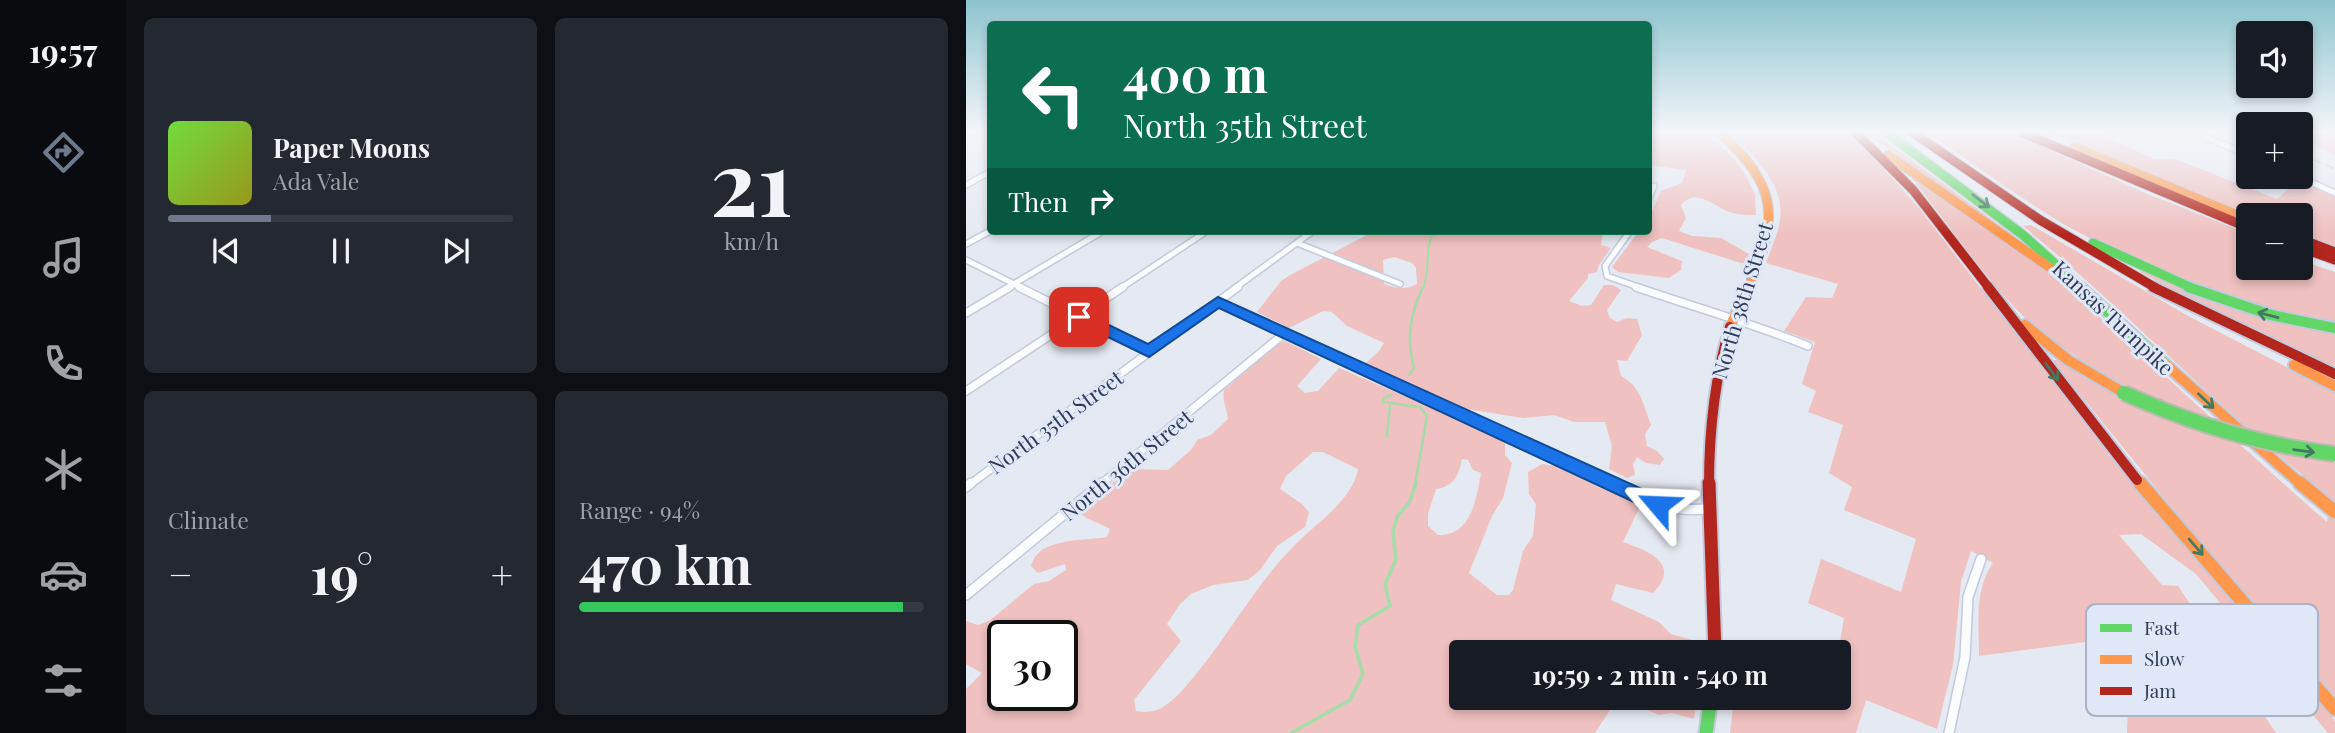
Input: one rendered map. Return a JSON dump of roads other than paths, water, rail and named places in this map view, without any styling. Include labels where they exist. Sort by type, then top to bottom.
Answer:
[{"type":"main road","name":"North 38th Street","points":[[1715,640],[1715,583],[1707,442],[1717,369],[1769,222],[1768,198],[1754,166]]},
{"type":"main road","points":[[1889,166],[1913,190],[2138,481],[2244,604]]},
{"type":"main road","points":[[1904,166],[2104,307]]},
{"type":"main road","name":"Kansas Turnpike","points":[[1932,166],[2023,234],[2225,419],[2329,507]]},
{"type":"main road","name":"Kansas Turnpike","points":[[1960,166],[2073,241],[2174,298],[2335,374]]},
{"type":"main road","points":[[2102,166],[2236,223]]},
{"type":"main road","points":[[2120,166],[2236,215]]},
{"type":"main road","points":[[1978,179],[2082,237],[2210,296],[2281,319],[2335,328]]},
{"type":"main road","points":[[2313,243],[2335,251]]},
{"type":"main road","points":[[2313,252],[2335,260]]},
{"type":"main road","points":[[1996,297],[2036,335],[2068,360],[2157,410],[2219,432],[2288,449],[2335,454]]},
{"type":"main road","points":[[2174,298],[2208,321],[2335,386]]},
{"type":"main road","points":[[2318,689],[2335,709]]},
{"type":"main road","points":[[1706,733],[1709,710]]},
{"type":"street","points":[[966,185],[987,174]]},
{"type":"street","points":[[2313,183],[2335,193]]},
{"type":"street","points":[[1652,191],[1654,186]]},
{"type":"street","points":[[966,244],[987,233]]},
{"type":"street","points":[[966,313],[1096,235]]},
{"type":"street","points":[[966,391],[1201,235]]},
{"type":"street","name":"North 35th Street","points":[[966,487],[1308,235]]},
{"type":"street","points":[[1627,235],[1605,266],[1604,272],[1611,279],[1772,331],[1808,346]]},
{"type":"street","points":[[1297,243],[1399,284]]},
{"type":"street","points":[[966,260],[1149,352]]},
{"type":"street","points":[[1218,302],[1658,505],[1690,512],[1710,508]]},
{"type":"street","name":"North 36th Street","points":[[966,595],[1286,332]]},
{"type":"street","points":[[1949,733],[1965,657],[1968,597],[1981,559]]},
{"type":"waterway","points":[[1423,288],[1432,235]]},
{"type":"waterway","points":[[1409,375],[1414,368],[1410,346],[1411,326],[1423,287]]},
{"type":"waterway","points":[[1391,395],[1384,398],[1383,402],[1420,407],[1427,416],[1415,485]]},
{"type":"waterway","points":[[1387,436],[1390,406]]},
{"type":"waterway","points":[[1291,733],[1350,700],[1363,674],[1355,647],[1358,625],[1390,606],[1385,584],[1396,560],[1393,532],[1397,517],[1410,501],[1416,483]]},
{"type":"railway","points":[[2329,166],[2335,169]]}]
